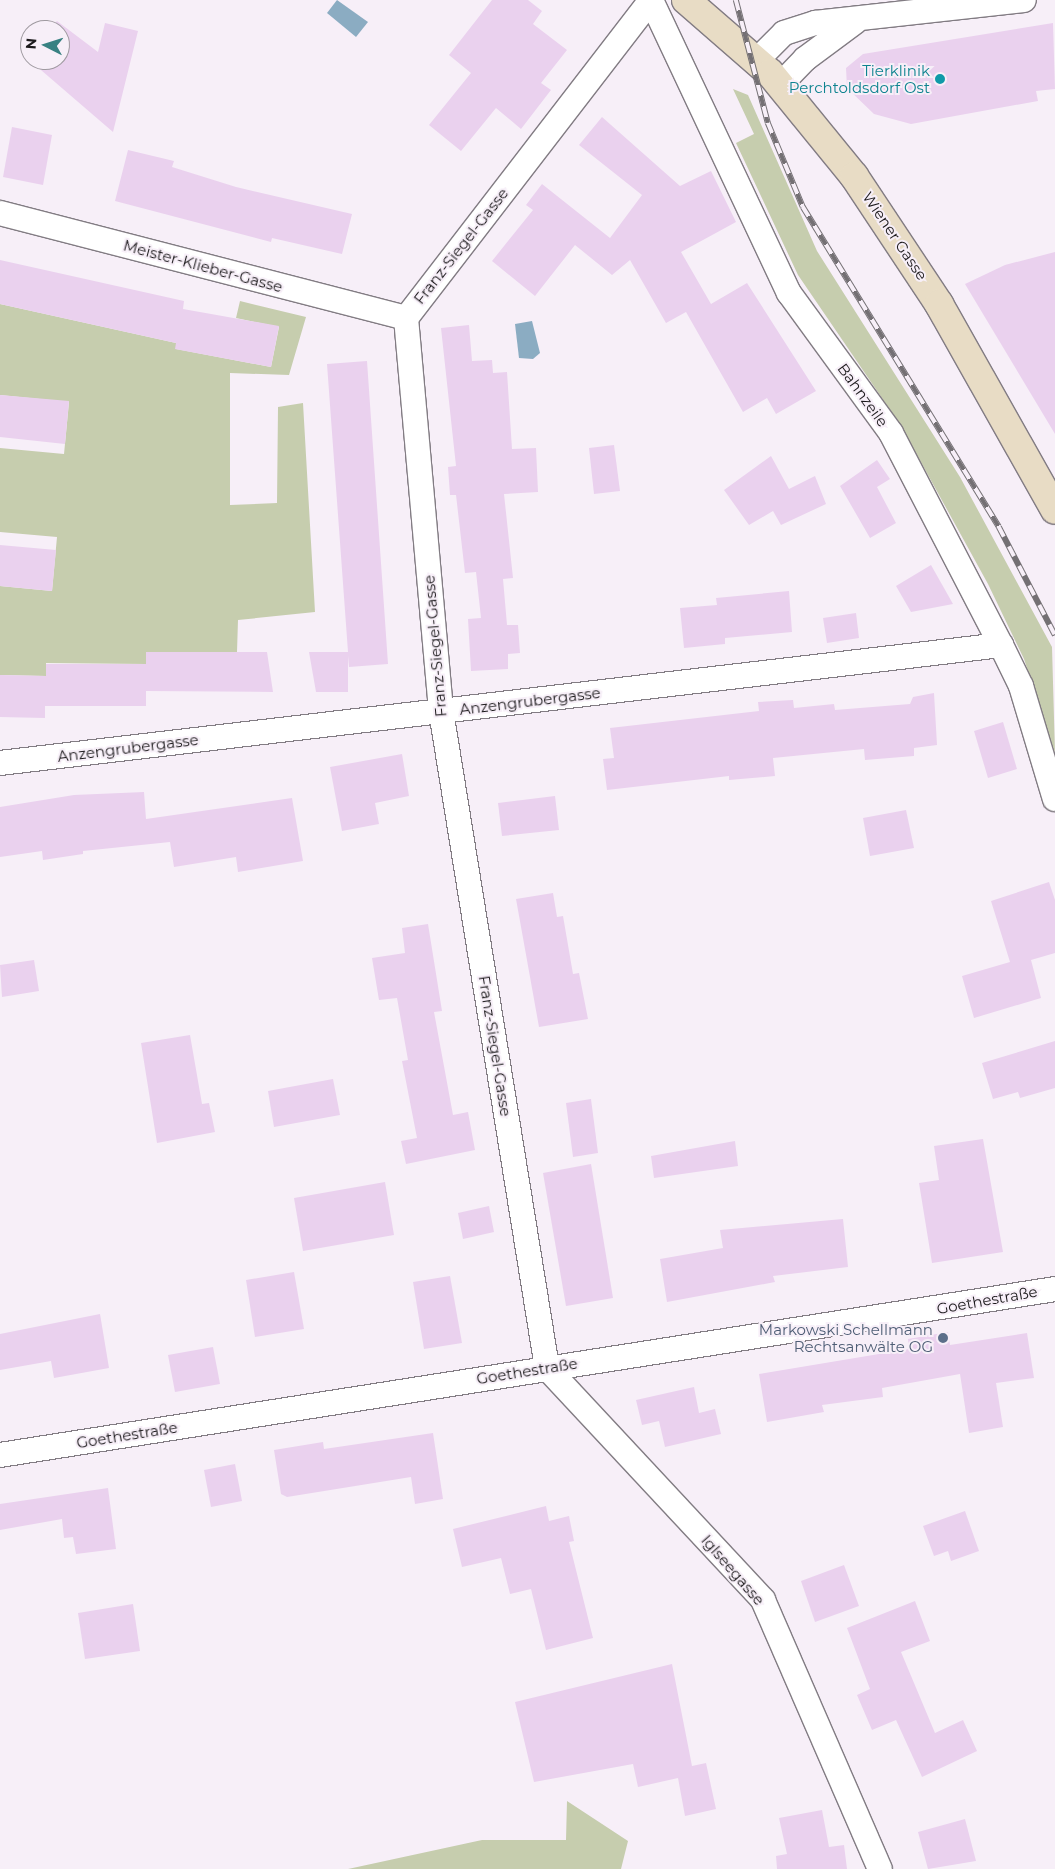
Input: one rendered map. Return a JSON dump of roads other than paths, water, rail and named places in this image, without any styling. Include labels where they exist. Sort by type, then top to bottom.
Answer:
[{"type":"main road","name":"Wiener Gasse","points":[[686,0],[757,60],[780,85],[854,176],[939,304],[1055,510]]},
{"type":"street","name":"Franz-Siegel-Gasse","points":[[547,1368],[441,711],[406,318],[651,0]]},
{"type":"street","name":"Bahnzeile","points":[[651,0],[789,293],[891,433],[1001,645],[1021,686],[1055,799]]},
{"type":"street","points":[[757,60],[784,33],[815,23],[855,22],[1024,0]]},
{"type":"street","points":[[780,85],[805,59],[855,22]]},
{"type":"street","name":"Meister-Klieber-Gasse","points":[[0,213],[406,318]]},
{"type":"street","name":"Anzengrubergasse","points":[[0,763],[1001,645]]},
{"type":"street","name":"Goethestraße","points":[[0,1456],[1055,1289]]},
{"type":"street","name":"Iglseegasse","points":[[547,1368],[763,1600],[880,1869]]},
{"type":"water","points":[[337,0],[368,22],[356,37],[327,13]]},
{"type":"water","points":[[532,321],[540,353],[533,359],[519,358],[515,324]]},
{"type":"railway","points":[[736,0],[768,123],[803,207],[999,527],[1055,635]]},
{"type":"place","name":"Tierklinik Perchtoldsdorf Ost","points":[[940,79]]},
{"type":"place","name":"Markowski Schellmann Rechtsanwälte OG","points":[[943,1338]]}]
